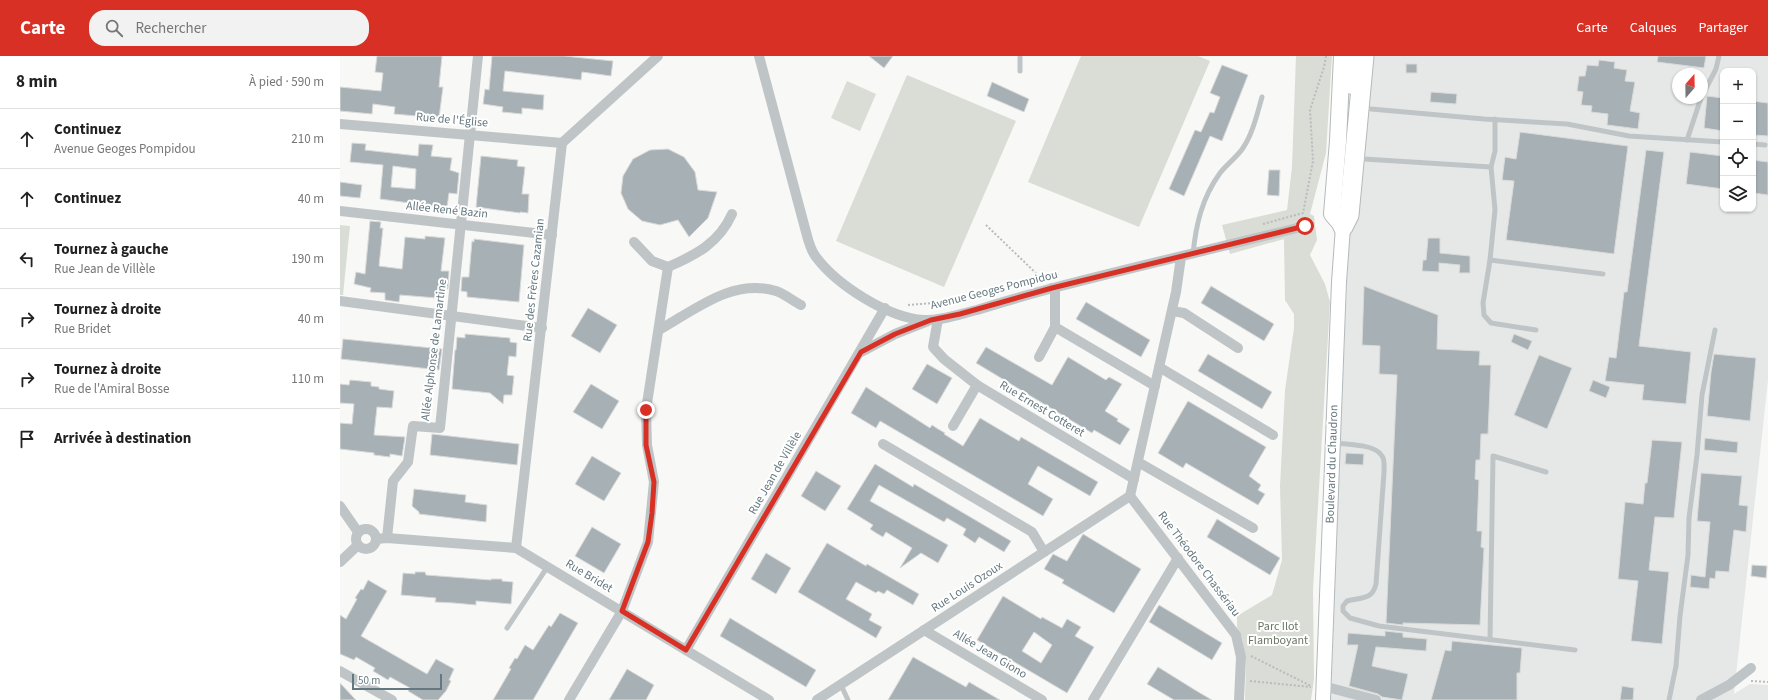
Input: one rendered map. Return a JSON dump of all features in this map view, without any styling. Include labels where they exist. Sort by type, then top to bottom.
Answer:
[{"type":"highway","points":[[1343,227],[1349,215],[1364,56]]},
{"type":"main road","points":[[1342,56],[1338,141],[1332,214],[1343,227]]},
{"type":"main road","points":[[1343,227],[1354,56]]},
{"type":"main road","name":"Boulevard du Chaudron","points":[[1323,693],[1332,443],[1343,227]]},
{"type":"street","name":"Allée Alphonse de Lamartine","points":[[387,538],[393,481],[408,462],[413,426],[440,428],[478,56]]},
{"type":"street","points":[[562,143],[658,56]]},
{"type":"street","name":"Avenue Geoges Pompidou","points":[[759,56],[806,232],[814,256],[828,271],[849,288],[885,308],[904,316],[923,320],[934,319],[1052,288],[1305,226]]},
{"type":"street","name":"Rue de l'Église","points":[[340,124],[471,134],[562,143]]},
{"type":"street","name":"Rue des Frères Cazamian","points":[[516,548],[562,143]]},
{"type":"street","name":"Allée René Bazin","points":[[340,211],[552,235]]},
{"type":"street","points":[[634,242],[652,261],[668,267],[688,258],[714,241],[726,228],[732,214]]},
{"type":"street","points":[[1130,496],[1172,311],[1181,257]]},
{"type":"street","points":[[569,700],[622,611],[648,542],[654,482],[646,445],[646,410],[668,267]]},
{"type":"street","points":[[659,330],[698,305],[726,294],[755,288],[777,292],[801,305]]},
{"type":"street","points":[[1039,357],[1056,327],[1055,291],[1052,288]]},
{"type":"street","points":[[340,301],[542,328]]},
{"type":"street","name":"Rue Jean de Villèle","points":[[686,650],[861,352],[885,308]]},
{"type":"street","points":[[1172,311],[1184,313],[1238,348]]},
{"type":"street","points":[[861,352],[895,334],[934,319]]},
{"type":"street","name":"Rue Ernest Cotteret","points":[[934,319],[933,347],[944,359],[976,385],[1134,479]]},
{"type":"street","points":[[1056,327],[1155,386]]},
{"type":"street","points":[[1159,368],[1273,435]]},
{"type":"street","points":[[953,426],[976,385]]},
{"type":"street","points":[[882,444],[1032,532],[1044,552]]},
{"type":"street","points":[[1138,462],[1253,528]]},
{"type":"street","name":"Rue Louis Ozoux","points":[[817,700],[1130,496]]},
{"type":"street","name":"Rue Théodore Chassériau","points":[[1130,496],[1236,635],[1240,651],[1239,700]]},
{"type":"street","points":[[340,506],[358,532],[356,540],[358,545],[340,562]]},
{"type":"street","points":[[358,532],[368,529],[374,533],[376,539]]},
{"type":"street","name":"Rue Bridet","points":[[358,545],[364,548],[370,547],[376,539],[387,538],[516,548],[769,700]]},
{"type":"street","points":[[1093,700],[1178,558]]},
{"type":"street","name":"Allée Jean Giono","points":[[924,630],[1042,700]]},
{"type":"street","points":[[1701,700],[1729,685],[1751,668]]},
{"type":"street","points":[[341,674],[370,692],[392,700]]},
{"type":"street","points":[[1323,693],[1376,700]]},
{"type":"lane","points":[[1020,56],[1020,71]]},
{"type":"lane","points":[[1708,83],[1716,68],[1719,56]]},
{"type":"lane","points":[[1193,254],[1196,228],[1200,212],[1220,174],[1243,148],[1251,134],[1262,97]]},
{"type":"lane","points":[[1687,140],[1699,104]]},
{"type":"lane","points":[[1371,109],[1567,124],[1629,136],[1720,142]]},
{"type":"lane","points":[[1496,119],[1495,151],[1491,167],[1495,210],[1490,260],[1483,303],[1484,316],[1491,323],[1536,330]]},
{"type":"lane","points":[[1756,144],[1765,145]]},
{"type":"lane","points":[[1364,159],[1491,167]]},
{"type":"lane","points":[[1490,260],[1603,274]]},
{"type":"lane","points":[[1669,700],[1676,666],[1680,616],[1688,555],[1689,518],[1697,455],[1702,395],[1714,330]]},
{"type":"lane","points":[[1332,443],[1353,444],[1372,448],[1383,457],[1384,472],[1374,590],[1365,599],[1347,601],[1343,606],[1343,611],[1350,618],[1379,626],[1575,650]]},
{"type":"lane","points":[[1490,640],[1493,456],[1546,472]]},
{"type":"lane","points":[[507,628],[548,566]]},
{"type":"lane","points":[[841,684],[848,700]]},
{"type":"path","points":[[1260,225],[1303,214],[1313,161],[1310,110],[1324,67],[1326,56]]},
{"type":"path","points":[[986,226],[1041,278]]},
{"type":"path","points":[[885,308],[933,304],[1064,273]]},
{"type":"path","points":[[1240,651],[1312,687],[1240,680]]},
{"type":"path","points":[[1750,681],[1768,682]]},
{"type":"shaded area","points":[[1364,56],[1768,56],[1768,380],[1734,694],[1750,684],[1768,685],[1768,700],[1331,700],[1333,615],[1348,256]]},
{"type":"green space","points":[[1081,56],[1198,56],[1210,61],[1139,227],[1028,182]]},
{"type":"green space","name":"Parc Ilot Flamboyant","points":[[1296,56],[1332,56],[1326,153],[1310,214],[1314,216],[1317,240],[1310,255],[1325,284],[1330,302],[1313,590],[1314,679],[1311,700],[1245,700],[1246,661],[1242,638],[1237,627],[1237,616],[1272,595],[1282,560],[1280,486],[1285,390],[1294,328],[1294,314],[1285,300],[1284,239],[1230,254],[1222,225],[1287,210],[1292,167]]},
{"type":"green space","points":[[907,75],[1016,121],[944,287],[836,241]]},
{"type":"green space","points":[[847,81],[876,94],[860,131],[831,118]]},
{"type":"green space","points":[[340,225],[350,226],[343,295],[340,295]]},
{"type":"building","points":[[377,56],[442,56],[439,87],[443,87],[439,118],[394,114],[395,107],[373,104],[372,114],[340,111],[340,87],[381,91],[383,73],[375,72]]},
{"type":"building","points":[[492,56],[564,56],[613,61],[611,76],[582,72],[581,80],[505,71],[503,91],[544,95],[543,110],[522,108],[522,114],[502,112],[503,107],[483,104],[485,89],[489,90]]},
{"type":"building","points":[[869,56],[893,56],[884,68]]},
{"type":"building","points":[[1658,56],[1706,56],[1704,68],[1657,62]]},
{"type":"building","points":[[1599,60],[1615,62],[1614,68],[1627,70],[1625,81],[1635,82],[1630,111],[1640,113],[1638,129],[1607,125],[1608,114],[1591,112],[1592,106],[1581,105],[1583,92],[1577,91],[1579,76],[1585,76],[1587,65],[1598,66]]},
{"type":"building","points":[[1406,64],[1417,64],[1417,73],[1406,73]]},
{"type":"building","points":[[1222,65],[1248,75],[1222,141],[1210,136],[1184,196],[1169,189],[1195,130],[1201,132],[1210,112],[1214,113],[1220,97],[1210,93]]},
{"type":"building","points":[[992,82],[1029,99],[1024,112],[987,96]]},
{"type":"building","points":[[1431,92],[1457,94],[1456,104],[1430,102]]},
{"type":"building","points":[[1708,96],[1720,98],[1720,131],[1704,128]]},
{"type":"building","points":[[1756,101],[1768,103],[1768,136],[1756,135]]},
{"type":"building","points":[[1520,132],[1628,146],[1614,254],[1506,240],[1514,181],[1502,180],[1505,157],[1516,159]]},
{"type":"building","points":[[352,143],[366,144],[365,150],[418,156],[419,144],[433,145],[431,156],[452,158],[450,170],[459,173],[457,194],[449,193],[447,208],[380,199],[383,165],[350,162]],"holes":[[[393,166],[416,169],[415,189],[391,187]]]},
{"type":"building","points":[[668,149],[684,157],[695,172],[698,190],[717,192],[708,218],[689,237],[678,220],[660,225],[642,221],[628,209],[621,193],[623,176],[633,159],[650,150]]},
{"type":"building","points":[[1646,150],[1664,152],[1639,346],[1691,352],[1686,404],[1642,400],[1644,385],[1605,381],[1609,357],[1616,358],[1624,292],[1627,292]]},
{"type":"building","points":[[1690,152],[1720,156],[1720,189],[1686,184]]},
{"type":"building","points":[[481,156],[518,160],[517,166],[525,167],[522,194],[529,194],[528,213],[476,207]]},
{"type":"building","points":[[1756,160],[1768,162],[1768,195],[1756,193]]},
{"type":"building","points":[[1269,170],[1280,170],[1279,196],[1267,195]]},
{"type":"building","points":[[340,182],[362,185],[360,198],[340,196]]},
{"type":"building","points":[[370,221],[381,222],[380,228],[383,228],[379,266],[402,269],[405,237],[425,239],[425,236],[445,238],[441,271],[449,271],[448,289],[446,289],[445,295],[438,294],[437,298],[400,295],[399,302],[385,300],[385,293],[370,292],[371,288],[354,284],[356,272],[365,274]]},
{"type":"building","points":[[1428,238],[1440,238],[1440,253],[1470,256],[1470,273],[1459,273],[1460,265],[1439,263],[1439,272],[1422,271],[1423,260],[1426,260]]},
{"type":"building","points":[[474,239],[524,245],[519,302],[467,297],[467,292],[461,291],[462,277],[469,277],[472,241],[474,242]]},
{"type":"building","points":[[1211,286],[1274,324],[1264,341],[1201,303]]},
{"type":"building","points":[[1364,286],[1438,315],[1437,349],[1480,351],[1479,365],[1491,365],[1488,434],[1481,434],[1480,460],[1476,460],[1475,479],[1479,480],[1477,531],[1482,531],[1481,547],[1484,548],[1480,625],[1403,623],[1403,625],[1386,623],[1397,375],[1379,374],[1380,346],[1362,345]]},
{"type":"building","points":[[1086,302],[1150,340],[1141,357],[1076,319]]},
{"type":"building","points":[[588,308],[617,325],[600,353],[571,336]]},
{"type":"building","points":[[465,334],[510,338],[510,342],[517,343],[516,357],[509,356],[507,375],[514,376],[512,395],[504,395],[503,404],[490,393],[452,389],[457,337],[465,338]]},
{"type":"building","points":[[1514,334],[1532,341],[1528,350],[1511,342]]},
{"type":"building","points":[[343,339],[442,349],[439,370],[341,359]]},
{"type":"building","points":[[986,347],[1052,385],[1068,357],[1106,380],[1109,377],[1122,384],[1105,411],[1130,429],[1120,445],[1094,430],[1092,433],[976,363]]},
{"type":"building","points":[[1208,354],[1272,392],[1262,409],[1198,371]]},
{"type":"building","points":[[1714,354],[1756,358],[1750,421],[1707,416]]},
{"type":"building","points":[[1539,355],[1572,368],[1547,429],[1514,415]]},
{"type":"building","points":[[927,364],[952,378],[937,404],[912,389]]},
{"type":"building","points":[[350,380],[371,382],[371,386],[379,387],[379,389],[394,391],[392,408],[377,407],[374,435],[405,437],[402,456],[390,454],[390,457],[374,455],[374,453],[340,449],[340,423],[352,424],[354,404],[340,403],[340,384],[349,385]]},
{"type":"building","points":[[1593,380],[1610,387],[1606,398],[1589,391]]},
{"type":"building","points":[[591,384],[619,401],[602,429],[573,412]]},
{"type":"building","points":[[866,387],[930,428],[932,425],[963,446],[980,418],[1019,441],[1021,437],[1098,482],[1090,496],[1038,466],[1028,484],[1053,499],[1043,516],[880,421],[876,428],[851,413]]},
{"type":"building","points":[[1188,401],[1266,447],[1249,476],[1261,485],[1258,490],[1265,494],[1258,505],[1186,463],[1183,468],[1158,453]]},
{"type":"building","points":[[432,434],[519,444],[517,465],[430,455]]},
{"type":"building","points":[[1705,438],[1738,442],[1737,453],[1704,450]]},
{"type":"building","points":[[1652,440],[1682,442],[1674,518],[1655,517],[1649,570],[1669,572],[1662,644],[1631,641],[1638,581],[1618,579],[1625,502],[1643,504]]},
{"type":"building","points":[[1346,453],[1364,454],[1363,465],[1345,464]]},
{"type":"building","points":[[592,456],[621,473],[604,501],[575,484]]},
{"type":"building","points":[[875,464],[913,487],[914,484],[1011,541],[1004,552],[979,537],[975,543],[963,535],[966,529],[947,518],[944,522],[879,485],[870,501],[948,545],[938,563],[921,553],[900,568],[912,548],[886,532],[883,537],[876,533],[870,529],[873,525],[847,509]]},
{"type":"building","points":[[816,471],[841,486],[825,511],[801,496]]},
{"type":"building","points":[[1701,473],[1742,476],[1739,505],[1748,506],[1746,532],[1734,530],[1729,572],[1716,571],[1715,579],[1710,578],[1709,589],[1690,587],[1691,575],[1705,577],[1710,522],[1697,521]]},
{"type":"building","points":[[414,489],[466,495],[465,502],[487,505],[486,522],[419,514],[419,512],[412,506]]},
{"type":"building","points":[[1217,519],[1280,558],[1270,575],[1207,537]]},
{"type":"building","points":[[592,527],[621,544],[604,573],[575,556]]},
{"type":"building","points":[[1083,534],[1141,569],[1114,613],[1062,583],[1064,580],[1044,569],[1053,554],[1067,561]]},
{"type":"building","points":[[827,543],[866,566],[867,564],[919,594],[913,605],[887,590],[884,594],[878,591],[876,593],[856,582],[846,599],[872,614],[869,620],[882,627],[876,638],[798,592]]},
{"type":"building","points":[[766,553],[791,568],[776,594],[751,579]]},
{"type":"building","points":[[1752,565],[1767,566],[1766,578],[1751,576]]},
{"type":"building","points":[[415,572],[425,572],[426,575],[491,580],[502,579],[502,581],[513,582],[511,604],[476,601],[476,605],[435,602],[436,598],[401,595],[403,573],[415,574]]},
{"type":"building","points":[[368,580],[387,591],[361,636],[427,674],[436,659],[454,669],[449,680],[451,681],[446,691],[438,700],[423,700],[408,691],[410,688],[390,677],[388,680],[373,671],[375,668],[356,657],[354,660],[340,654],[340,615],[346,619],[357,599],[355,598],[361,589],[363,590]]},
{"type":"building","points":[[1003,596],[1041,619],[1042,617],[1062,628],[1067,619],[1081,627],[1075,636],[1094,647],[1067,693],[977,640]],"holes":[[[1034,632],[1052,645],[1041,663],[1022,651]]]},
{"type":"building","points":[[1159,605],[1222,643],[1212,660],[1149,622]]},
{"type":"building","points":[[560,613],[578,623],[533,700],[493,700],[511,669],[509,668],[515,658],[517,659],[525,645],[533,650],[549,625],[551,627]]},
{"type":"building","points":[[730,618],[816,670],[806,687],[720,636]]},
{"type":"building","points":[[1385,631],[1403,633],[1403,637],[1427,639],[1426,651],[1376,647],[1372,666],[1408,674],[1402,700],[1382,697],[1378,694],[1349,686],[1358,645],[1347,645],[1348,633],[1385,636]]},
{"type":"building","points":[[1452,641],[1522,648],[1520,673],[1517,673],[1517,700],[1431,700],[1445,650],[1451,651]]},
{"type":"building","points":[[913,657],[966,687],[969,682],[1000,700],[888,700]]},
{"type":"building","points":[[1158,667],[1212,700],[1174,700],[1147,684]]},
{"type":"building","points":[[627,669],[654,685],[646,700],[609,700]]},
{"type":"building","points":[[340,683],[356,700],[340,700]]},
{"type":"building","points":[[1622,686],[1634,688],[1633,700],[1620,700]]},
{"type":"route","points":[[646,410],[646,445],[654,482],[652,513],[648,542],[622,611],[686,650],[861,352],[895,334],[931,320],[960,314],[1052,288],[1305,226]]}]
